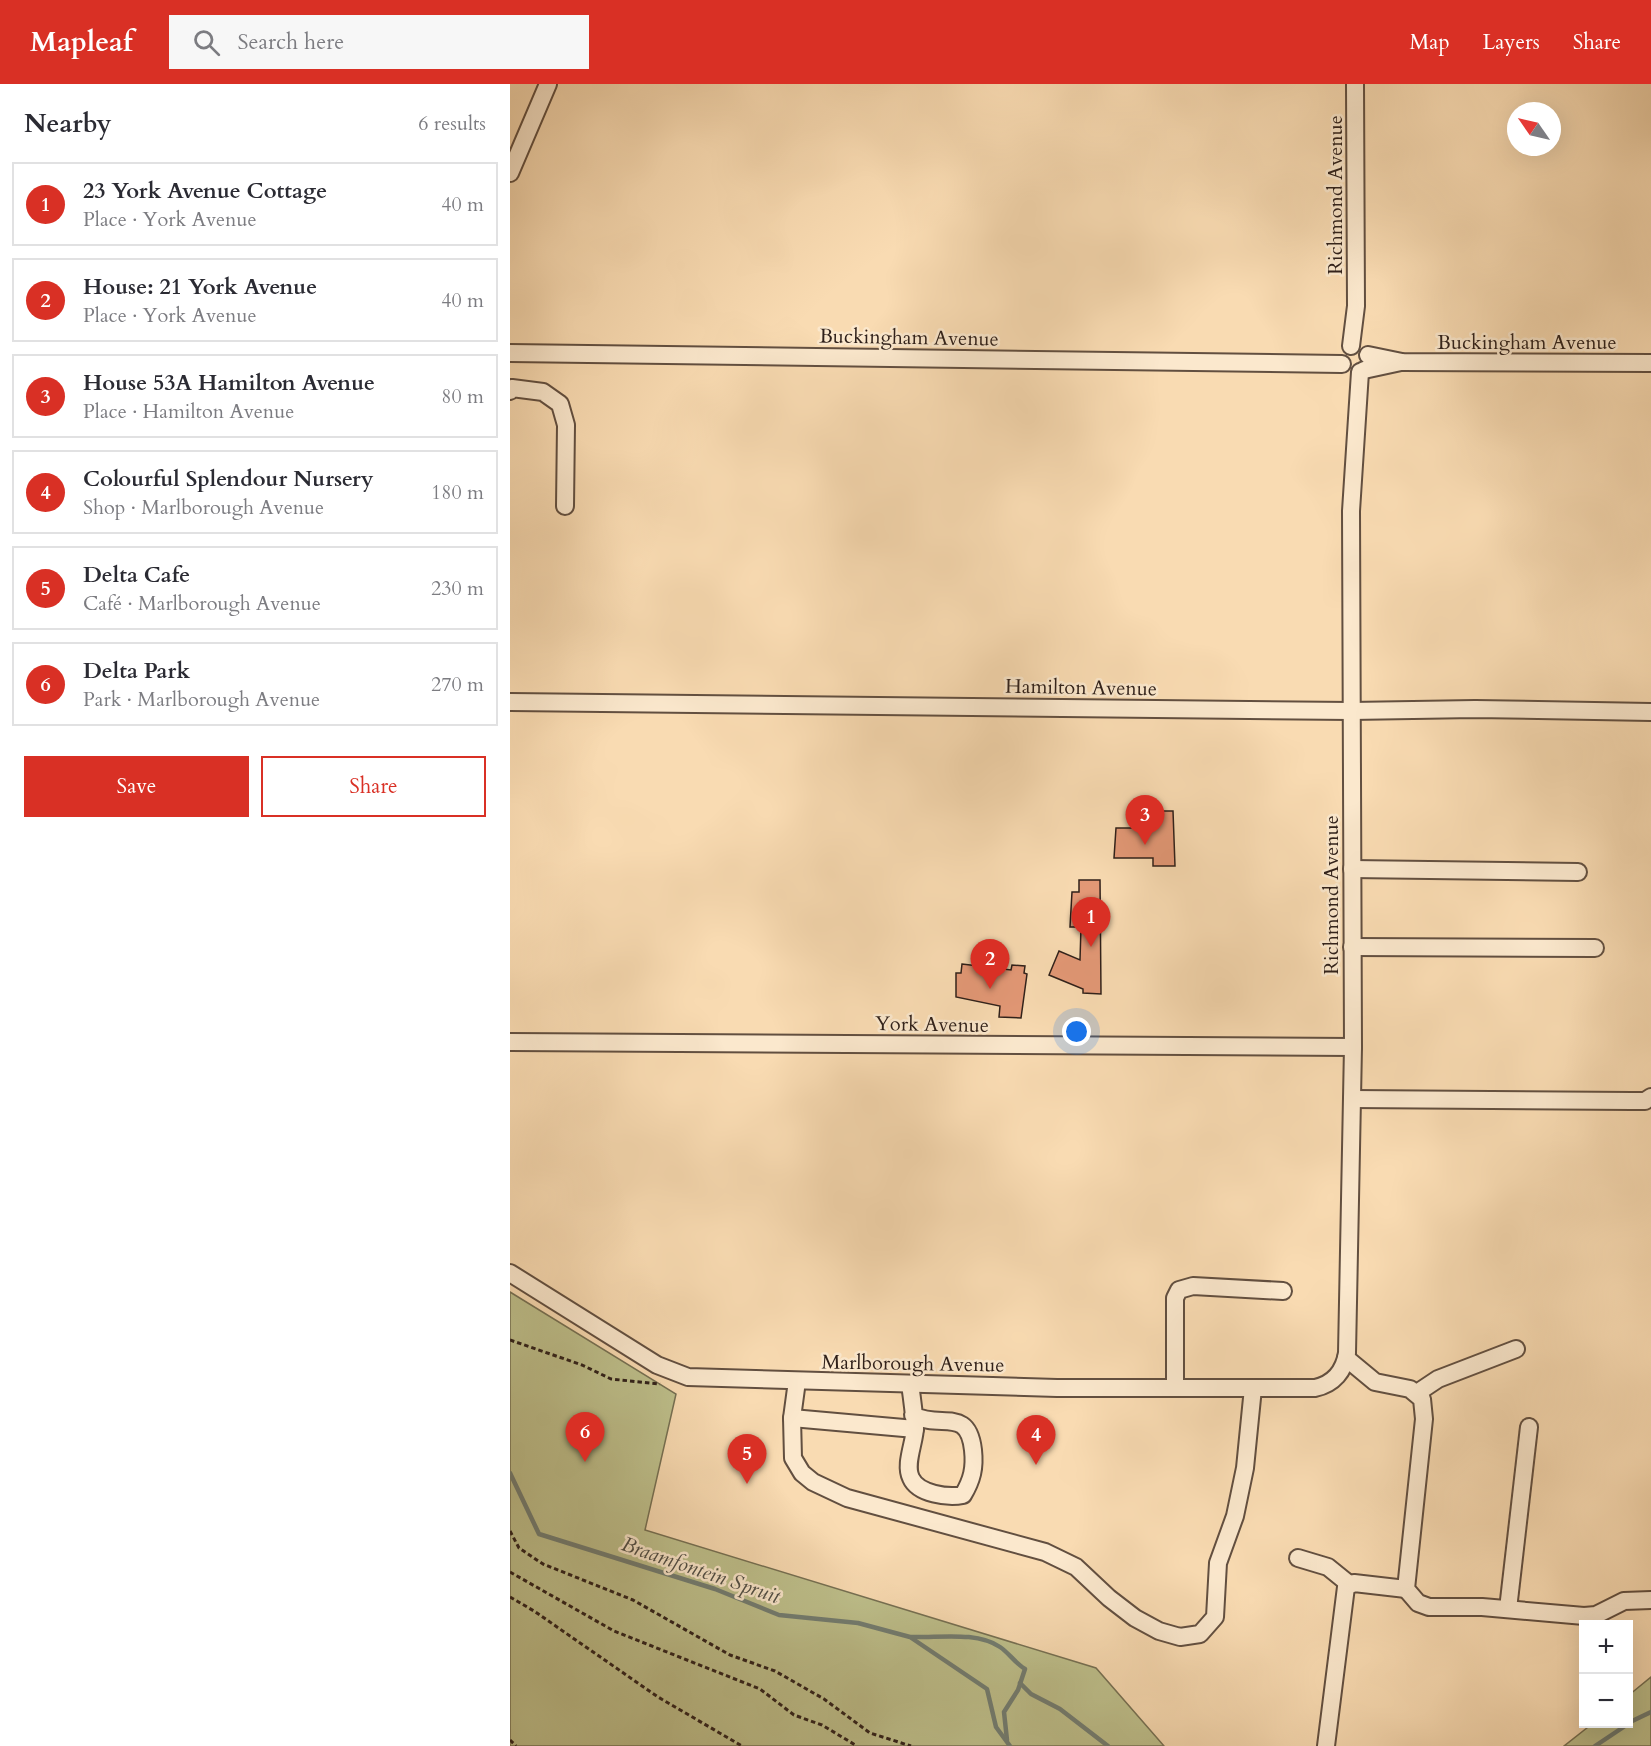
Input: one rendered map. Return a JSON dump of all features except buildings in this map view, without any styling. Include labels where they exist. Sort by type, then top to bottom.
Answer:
[{"type":"street","points":[[510,173],[548,84]]},
{"type":"street","name":"Richmond Avenue","points":[[1343,1366],[1353,1047],[1351,511],[1355,415],[1355,84]]},
{"type":"street","name":"Buckingham Avenue","points":[[510,353],[1309,362],[1355,360],[1651,363]]},
{"type":"street","points":[[510,391],[513,388],[543,392],[561,404],[566,425],[565,506]]},
{"type":"street","name":"Hamilton Avenue","points":[[510,702],[1651,712]]},
{"type":"street","points":[[1352,868],[1578,872]]},
{"type":"street","points":[[1352,947],[1595,948]]},
{"type":"street","name":"York Avenue","points":[[510,1042],[1353,1047]]},
{"type":"street","points":[[1352,1100],[1645,1101],[1651,1097]]},
{"type":"street","name":"Marlborough Avenue","points":[[510,1273],[671,1372],[702,1379],[1175,1388],[1315,1388],[1326,1385],[1343,1366]]},
{"type":"street","points":[[1175,1388],[1176,1298],[1179,1290],[1193,1286],[1283,1291]]},
{"type":"street","points":[[1417,1394],[1438,1379],[1516,1349]]},
{"type":"street","points":[[1343,1366],[1375,1382],[1405,1387],[1422,1400],[1424,1419],[1406,1589]]},
{"type":"street","points":[[797,1381],[792,1418],[792,1447],[796,1467],[829,1492],[942,1526],[1045,1552],[1076,1567],[1109,1598],[1135,1618],[1159,1631],[1180,1637],[1200,1634],[1215,1617],[1218,1563],[1235,1516],[1245,1468],[1252,1388]]},
{"type":"street","points":[[792,1418],[914,1422],[928,1419],[953,1422],[968,1428],[972,1436],[975,1465],[971,1481],[963,1495],[952,1497],[929,1491],[918,1487],[911,1478],[909,1463],[914,1422],[910,1384]]},
{"type":"street","points":[[1508,1609],[1529,1427]]},
{"type":"street","points":[[1298,1558],[1328,1567],[1349,1584],[1406,1589],[1418,1603],[1426,1607],[1508,1609],[1591,1616],[1624,1601],[1651,1600]]},
{"type":"street","points":[[1326,1746],[1346,1587],[1349,1584]]},
{"type":"path","points":[[510,1340],[611,1379],[664,1384]]},
{"type":"path","points":[[510,1531],[519,1548],[543,1564],[633,1600],[730,1655],[775,1671],[824,1699],[870,1732],[911,1746]]},
{"type":"path","points":[[510,1572],[614,1631],[760,1689],[794,1715],[822,1725],[857,1746]]},
{"type":"path","points":[[510,1598],[534,1611],[658,1697],[742,1746]]},
{"type":"path","points":[[510,1740],[516,1746]]},
{"type":"green space","points":[[510,1292],[676,1394],[645,1530],[1096,1668],[1164,1746],[510,1746]]},
{"type":"green space","points":[[1651,1677],[1651,1746],[1564,1746],[1587,1728],[1633,1728],[1633,1692]]},
{"type":"waterway","name":"Braamfontein Spruit","points":[[510,1473],[539,1534],[715,1589],[779,1615],[858,1623],[910,1637],[987,1689],[996,1727],[1010,1746]]},
{"type":"waterway","points":[[911,1637],[957,1636],[980,1639],[1000,1647],[1025,1669],[1018,1690],[1004,1712],[1007,1740]]},
{"type":"waterway","points":[[1020,1683],[1031,1694],[1060,1709],[1108,1746]]},
{"type":"waterway","points":[[1633,1721],[1651,1712]]},
{"type":"waterway","points":[[1595,1746],[1622,1728]]},
{"type":"place","name":"House 53A Hamilton Avenue","points":[[1145,845]]},
{"type":"place","name":"23 York Avenue Cottage","points":[[1091,947]]},
{"type":"place","name":"House: 21 York Avenue","points":[[990,989]]},
{"type":"place","name":"Delta Park","points":[[585,1462]]},
{"type":"place","name":"Colourful Splendour Nursery","points":[[1036,1465]]},
{"type":"place","name":"Delta Cafe","points":[[747,1484]]}]
